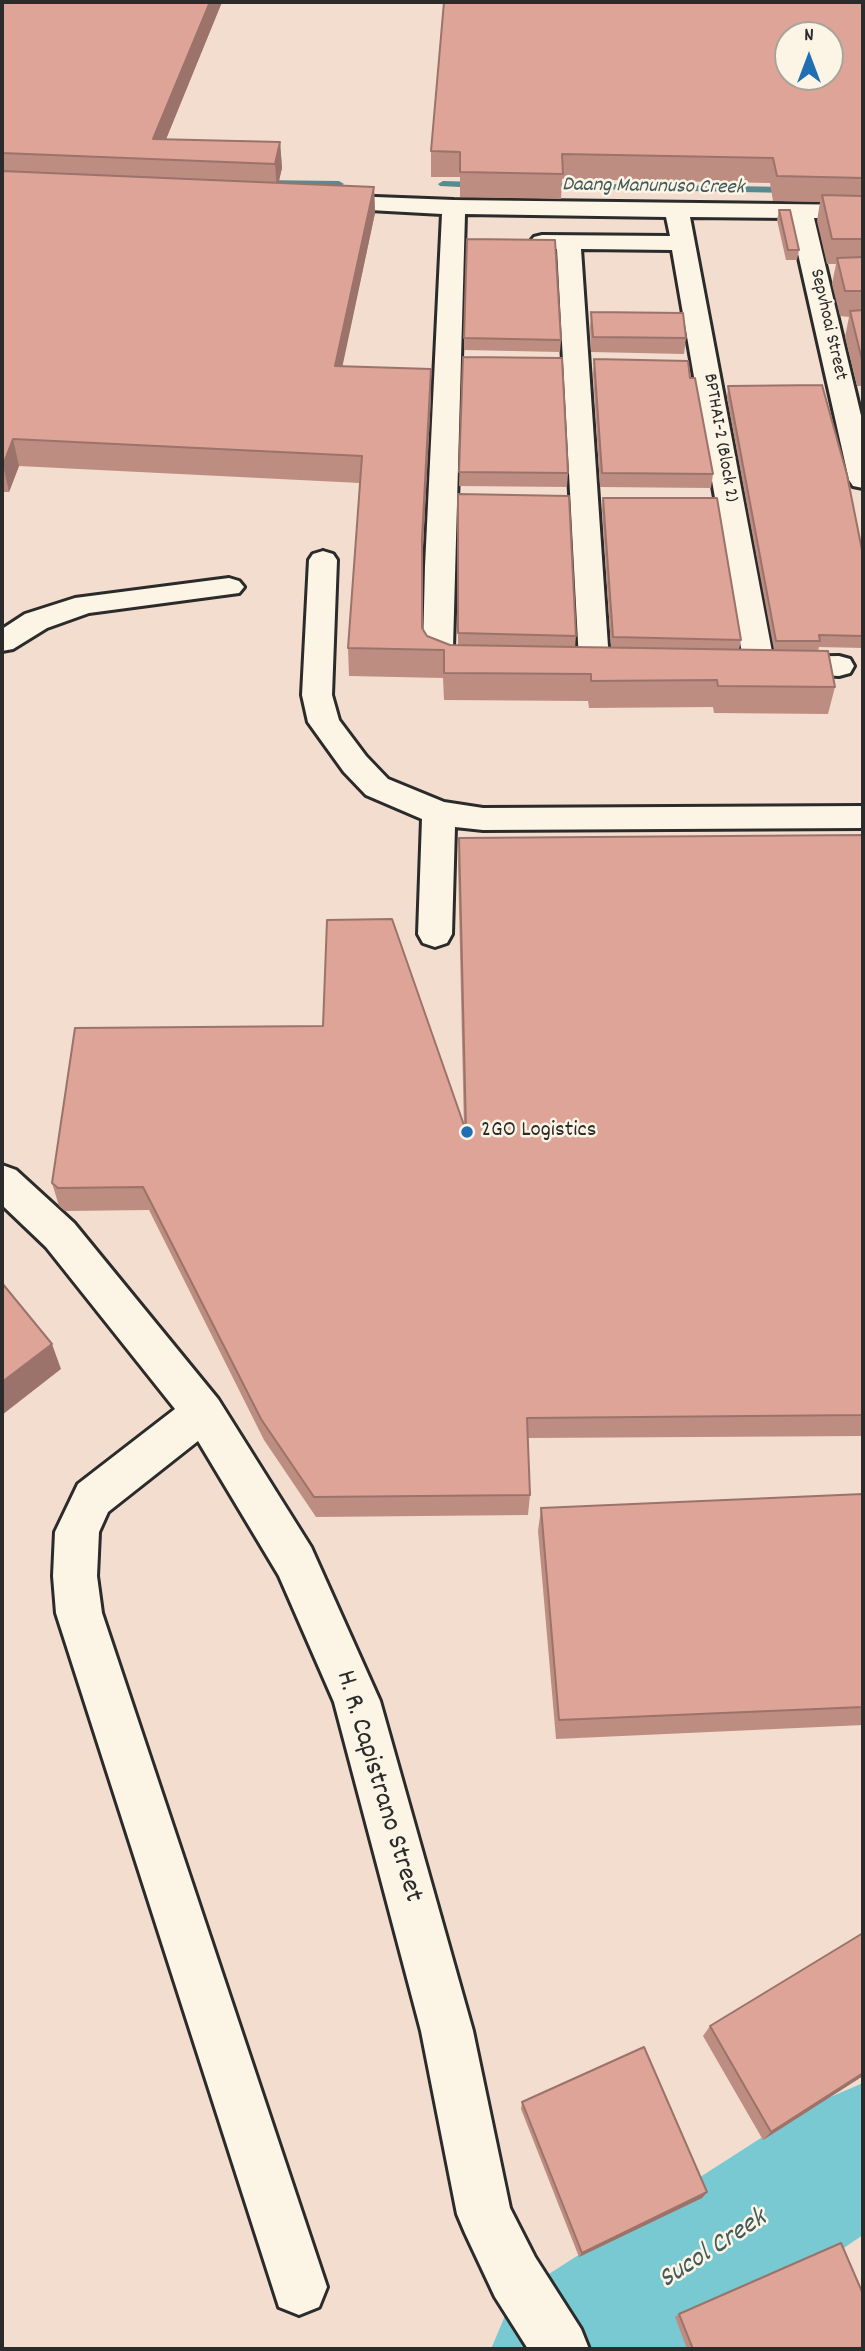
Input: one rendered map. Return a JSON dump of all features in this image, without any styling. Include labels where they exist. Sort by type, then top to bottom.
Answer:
[{"type":"street","points":[[306,201],[362,200],[454,207],[863,212]]},
{"type":"street","points":[[454,207],[466,241],[462,361],[455,497],[438,648],[442,656],[450,659],[503,660]]},
{"type":"street","name":"Sepvhoai Street","points":[[800,210],[827,274],[853,391],[863,480]]},
{"type":"street","name":"BPTHAI-2 (Block 2)","points":[[677,211],[683,243],[693,365],[745,664],[839,666]]},
{"type":"street","points":[[517,242],[683,243]]},
{"type":"street","points":[[569,242],[594,662]]},
{"type":"street","points":[[323,560],[317,695],[324,722],[355,764],[377,787],[439,813],[483,820],[863,817]]},
{"type":"street","points":[[2,642],[36,621],[85,604],[229,587]]},
{"type":"street","points":[[435,934],[439,813]]},
{"type":"street","name":"H. R. Capistrano Street","points":[[2,1181],[60,1235],[203,1412],[295,1562],[357,1700],[447,2031],[484,2214],[515,2277],[561,2349]]},
{"type":"street","points":[[203,1412],[93,1498],[77,1532],[75,1576],[79,1613],[299,2287]]},
{"type":"building","points":[[2,2],[210,2],[153,139],[280,142],[275,164],[2,153]]},
{"type":"building","points":[[444,2],[863,2],[863,178],[777,176],[773,158],[562,154],[563,174],[460,172],[460,152],[431,151]]},
{"type":"building","points":[[2,171],[374,187],[335,366],[431,369],[422,539],[422,628],[427,636],[450,645],[828,651],[835,687],[718,686],[717,680],[591,681],[591,674],[444,673],[444,650],[348,648],[362,456],[13,439],[2,465]]},
{"type":"building","points":[[822,195],[863,196],[863,239],[832,239]]},
{"type":"building","points":[[779,210],[790,210],[799,250],[788,250]]},
{"type":"building","points":[[467,239],[555,240],[561,340],[464,338]]},
{"type":"building","points":[[863,257],[863,291],[845,291],[837,258]]},
{"type":"building","points":[[863,310],[863,360],[862,360],[850,311]]},
{"type":"building","points":[[591,312],[683,313],[686,338],[593,337]]},
{"type":"building","points":[[463,357],[562,358],[568,473],[459,472]]},
{"type":"building","points":[[594,359],[688,361],[690,378],[695,378],[713,474],[602,473]]},
{"type":"building","points":[[822,385],[847,475],[863,555],[863,636],[819,635],[820,641],[776,641],[728,386]]},
{"type":"building","points":[[458,494],[569,496],[576,636],[458,633]]},
{"type":"building","points":[[603,498],[717,498],[741,640],[613,637]]},
{"type":"building","name":"2GO Logistics","points":[[863,835],[863,1415],[527,1418],[530,1495],[314,1497],[261,1419],[143,1187],[58,1188],[52,1183],[75,1028],[323,1026],[327,920],[392,919],[466,1131],[459,838]]},
{"type":"building","points":[[2,1283],[52,1344],[2,1382]]},
{"type":"building","points":[[863,1494],[863,1707],[559,1720],[541,1508]]},
{"type":"building","points":[[863,1933],[863,2073],[771,2132],[710,2026]]},
{"type":"building","points":[[644,2047],[707,2192],[582,2253],[522,2102]]},
{"type":"building","points":[[841,2243],[863,2294],[863,2349],[693,2349],[679,2314]]},
{"type":"waterway","name":"Daang Manunuso Creek","points":[[259,183],[339,184]]},
{"type":"waterway","name":"Daang Manunuso Creek","points":[[443,184],[479,185]]},
{"type":"waterway","name":"Daang Manunuso Creek","points":[[543,186],[790,190]]},
{"type":"waterway","name":"Sucol Creek","points":[[565,2349],[863,2153]]},
{"type":"place","name":"2GO Logistics","points":[[467,1132]]}]
